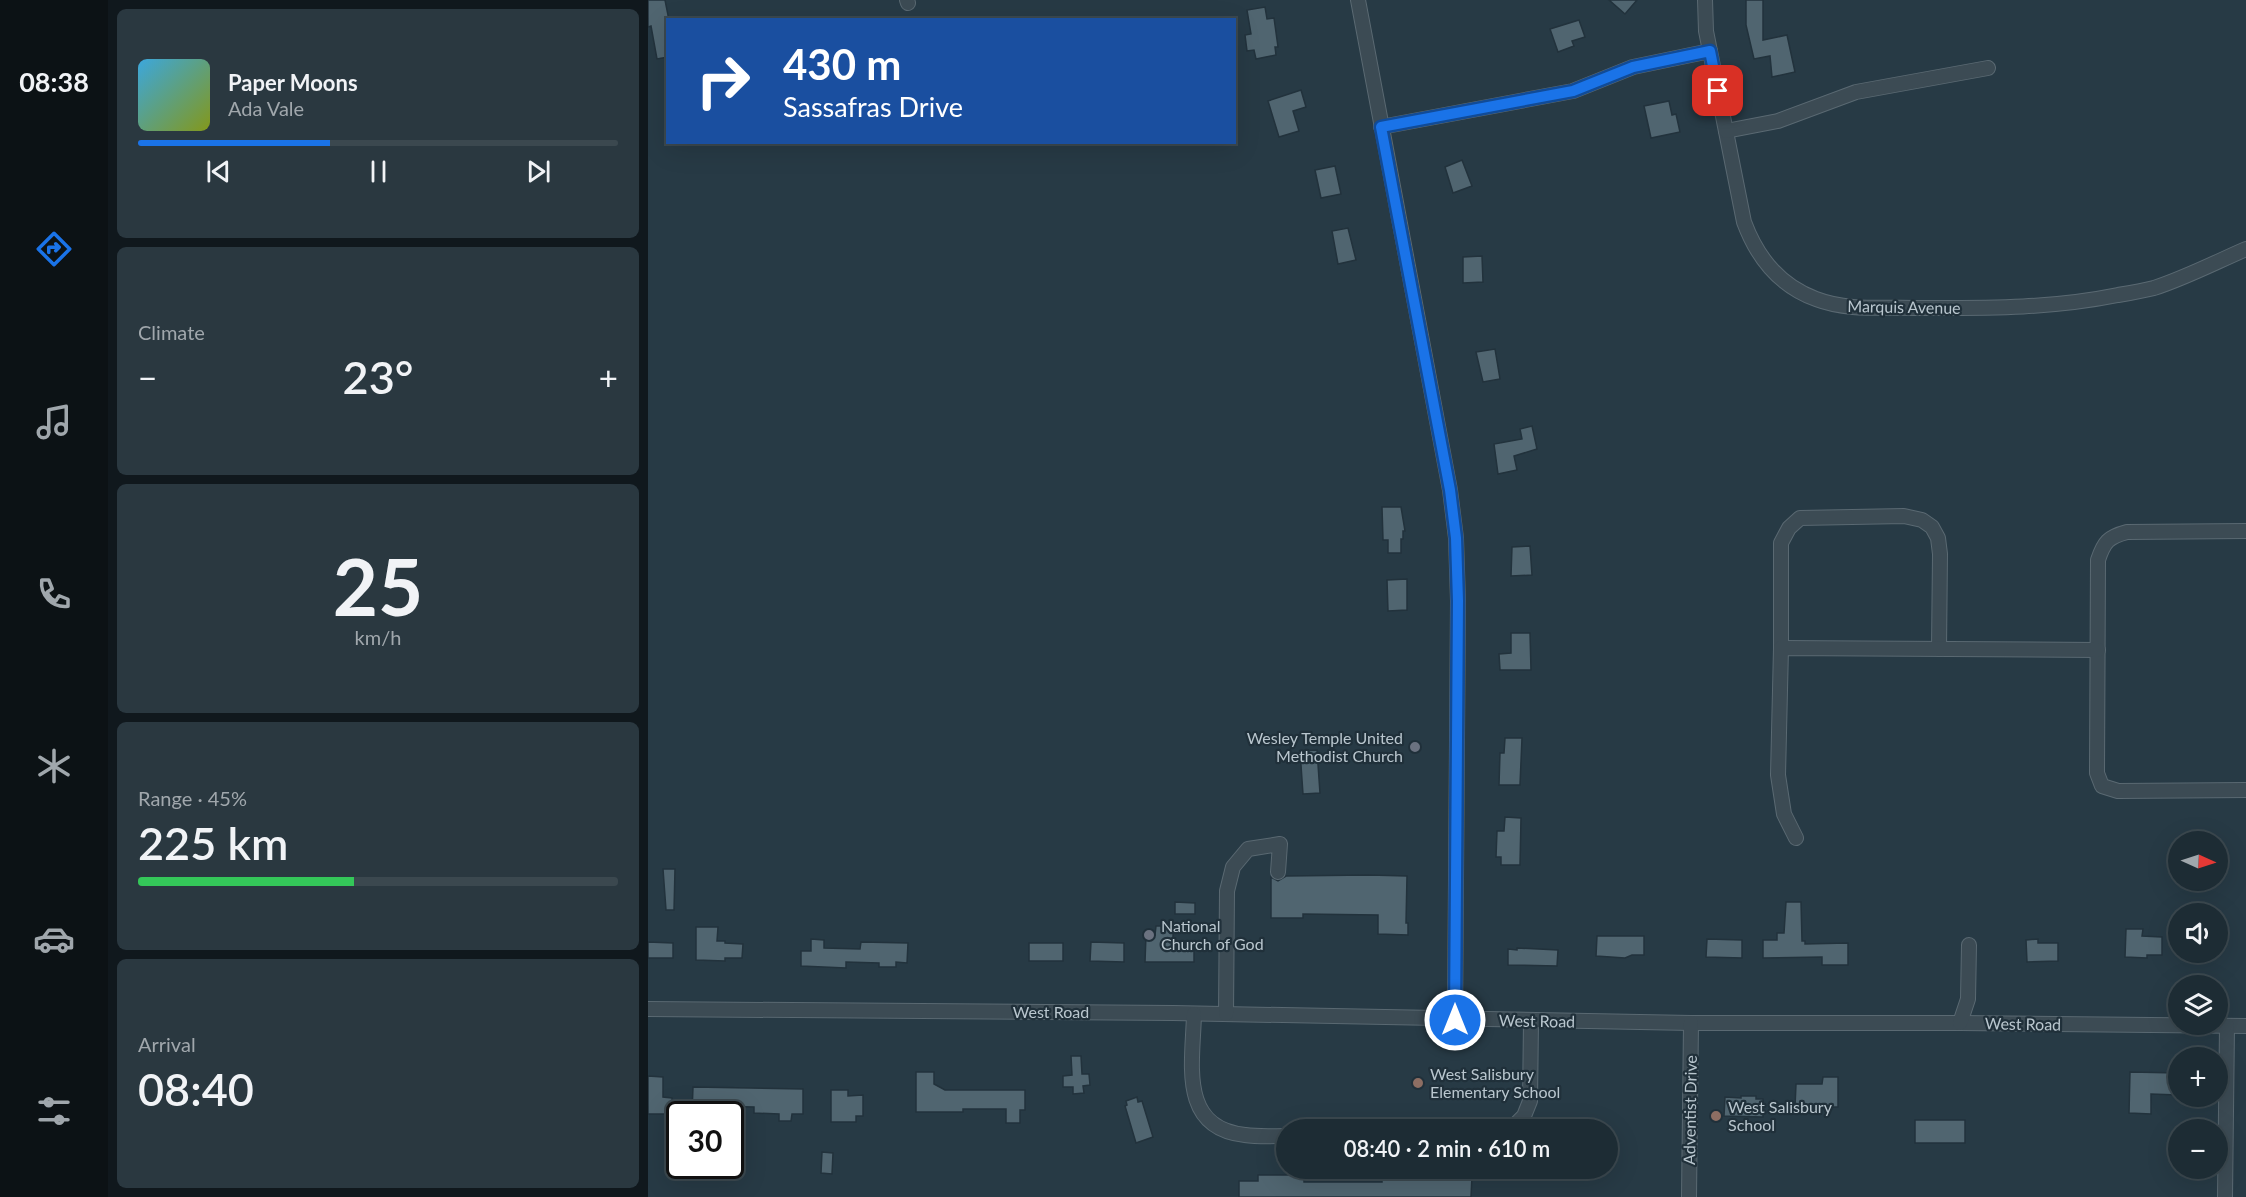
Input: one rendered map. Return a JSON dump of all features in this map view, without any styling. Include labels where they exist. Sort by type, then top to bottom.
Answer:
[{"type":"street","points":[[1358,0],[1450,490],[1456,538],[1458,613],[1455,1020]]},
{"type":"street","name":"Marquis Avenue","points":[[1705,0],[1706,31],[1740,207],[1749,237],[1756,250],[1776,274],[1808,296],[1830,304],[1861,307],[2000,308],[2078,303],[2154,288],[2246,249]]},
{"type":"street","points":[[1381,127],[1573,91],[1633,67],[1710,51]]},
{"type":"street","points":[[1726,131],[1778,121],[1856,92],[1988,68]]},
{"type":"street","points":[[1796,838],[1784,814],[1778,775],[1781,543],[1789,528],[1800,518],[1904,516],[1922,520],[1932,527],[1938,538],[1940,554],[1939,649]]},
{"type":"street","points":[[2246,531],[2127,532],[2113,536],[2103,545],[2098,560],[2097,773],[2102,786],[2118,791],[2246,790]]},
{"type":"street","points":[[1781,648],[2098,650]]},
{"type":"street","points":[[1226,1014],[1227,891],[1233,867],[1248,849],[1280,844],[1278,872]]},
{"type":"street","points":[[1959,1023],[1968,999],[1969,945]]},
{"type":"street","name":"West Road","points":[[648,1009],[1226,1014],[1691,1023],[2168,1025]]},
{"type":"street","points":[[1194,1014],[1193,1088],[1197,1104],[1203,1115],[1227,1132],[1276,1136]]},
{"type":"street","points":[[1521,1119],[1530,1101],[1530,1021]]},
{"type":"street","name":"Adventist Drive","points":[[1689,1197],[1691,1023]]},
{"type":"street","name":"West Road","points":[[2228,1026],[2246,1026]]},
{"type":"street","points":[[2226,1197],[2227,1035]]},
{"type":"building","points":[[648,0],[665,0],[668,15],[666,18],[666,57],[657,59],[651,26],[648,27]]},
{"type":"building","points":[[1609,0],[1637,0],[1625,14]]},
{"type":"building","points":[[1746,0],[1763,0],[1763,40],[1787,35],[1795,72],[1772,77],[1770,56],[1754,59],[1746,25]]},
{"type":"building","points":[[1265,7],[1267,19],[1274,18],[1278,47],[1275,47],[1276,55],[1256,59],[1254,50],[1247,51],[1245,35],[1251,34],[1247,10]]},
{"type":"building","points":[[1579,20],[1585,37],[1572,41],[1574,46],[1558,52],[1550,29]]},
{"type":"building","points":[[1301,90],[1306,107],[1293,111],[1299,131],[1279,137],[1268,101]]},
{"type":"building","points":[[1669,101],[1672,115],[1676,114],[1680,132],[1651,138],[1644,106]]},
{"type":"building","points":[[1462,160],[1472,186],[1453,193],[1445,167]]},
{"type":"building","points":[[1335,166],[1341,194],[1321,198],[1315,170]]},
{"type":"building","points":[[1348,228],[1356,260],[1338,264],[1332,231]]},
{"type":"building","points":[[1482,256],[1483,282],[1463,283],[1463,257]]},
{"type":"building","points":[[1495,349],[1500,379],[1483,382],[1476,352]]},
{"type":"building","points":[[1532,426],[1537,449],[1514,456],[1517,470],[1498,474],[1494,444],[1522,439],[1520,429]]},
{"type":"building","points":[[1382,507],[1401,507],[1405,531],[1401,539],[1401,553],[1388,553],[1388,540],[1383,540]]},
{"type":"building","points":[[1530,546],[1532,575],[1511,576],[1512,547]]},
{"type":"building","points":[[1407,579],[1407,610],[1388,611],[1387,580]]},
{"type":"building","points":[[1511,633],[1530,633],[1531,670],[1500,670],[1499,654],[1511,653]]},
{"type":"building","points":[[1505,738],[1522,738],[1520,785],[1499,785],[1500,753],[1504,753]]},
{"type":"building","points":[[1317,750],[1320,793],[1303,794],[1300,751]]},
{"type":"building","points":[[1505,817],[1521,818],[1520,865],[1501,865],[1501,857],[1496,857],[1497,831],[1504,831]]},
{"type":"building","points":[[663,869],[675,869],[674,910],[666,910]]},
{"type":"building","points":[[1286,876],[1407,876],[1408,935],[1378,934],[1378,915],[1303,914],[1303,918],[1271,918],[1271,877],[1278,881]]},
{"type":"building","points":[[1175,902],[1195,903],[1195,914],[1175,914]]},
{"type":"building","points":[[1786,902],[1801,902],[1802,941],[1805,941],[1805,944],[1848,943],[1848,965],[1822,965],[1822,957],[1763,958],[1763,940],[1777,940],[1777,933],[1784,933]]},
{"type":"building","points":[[1156,926],[1173,926],[1173,941],[1194,942],[1194,962],[1145,962],[1146,935],[1155,935]]},
{"type":"building","points":[[696,927],[718,927],[717,941],[743,944],[742,958],[725,958],[725,961],[696,960]]},
{"type":"building","points":[[2126,929],[2143,929],[2142,936],[2162,937],[2162,955],[2147,955],[2147,958],[2125,957]]},
{"type":"building","points":[[1597,936],[1644,936],[1644,955],[1632,955],[1625,958],[1596,956]]},
{"type":"building","points":[[811,939],[824,940],[824,948],[860,949],[861,942],[908,943],[907,963],[896,962],[896,967],[879,967],[879,963],[846,962],[846,968],[801,966],[801,951],[811,951]]},
{"type":"building","points":[[1707,939],[1742,940],[1742,958],[1706,957]]},
{"type":"building","points":[[2038,939],[2038,943],[2058,943],[2058,961],[2027,962],[2026,940]]},
{"type":"building","points":[[648,942],[673,943],[673,958],[648,958]]},
{"type":"building","points":[[1091,942],[1124,943],[1124,962],[1090,961]]},
{"type":"building","points":[[1029,943],[1063,943],[1063,961],[1029,961]]},
{"type":"building","points":[[1517,948],[1558,950],[1557,966],[1508,965],[1508,949],[1517,950]]},
{"type":"building","points":[[1071,1056],[1081,1056],[1082,1074],[1089,1074],[1090,1085],[1083,1086],[1084,1093],[1073,1094],[1073,1087],[1063,1087],[1063,1076],[1072,1075]]},
{"type":"building","points":[[916,1072],[934,1072],[934,1084],[945,1090],[1025,1090],[1025,1110],[1020,1110],[1020,1123],[1006,1123],[1006,1109],[916,1112]]},
{"type":"building","points":[[2130,1072],[2168,1073],[2168,1095],[2151,1094],[2151,1114],[2129,1113]]},
{"type":"building","points":[[648,1076],[663,1077],[663,1097],[672,1098],[672,1101],[666,1101],[666,1114],[648,1114]]},
{"type":"building","points":[[1823,1077],[1838,1077],[1838,1107],[1795,1107],[1796,1084],[1822,1084]]},
{"type":"building","points":[[693,1087],[803,1089],[803,1114],[792,1114],[791,1121],[779,1121],[779,1114],[754,1113],[754,1107],[744,1107],[744,1101],[692,1101]]},
{"type":"building","points":[[831,1090],[848,1090],[848,1096],[863,1095],[863,1116],[856,1116],[856,1122],[831,1122]]},
{"type":"building","points":[[1741,1096],[1756,1096],[1756,1099],[1763,1099],[1763,1117],[1724,1116],[1725,1097],[1741,1098]]},
{"type":"building","points":[[1137,1097],[1138,1102],[1142,1101],[1153,1137],[1136,1143],[1125,1106],[1126,1101]]},
{"type":"building","points":[[1915,1120],[1965,1120],[1965,1143],[1915,1143]]},
{"type":"building","points":[[822,1152],[833,1153],[832,1174],[821,1173]]},
{"type":"building","points":[[1258,1175],[1276,1175],[1276,1179],[1304,1179],[1304,1182],[1382,1182],[1382,1179],[1472,1179],[1471,1197],[1239,1197],[1239,1181],[1258,1181]]},
{"type":"place","name":"Wesley Temple United Methodist Church","points":[[1415,747]]},
{"type":"place","name":"National Church of God","points":[[1149,935]]},
{"type":"place","name":"West Salisbury Elementary School","points":[[1418,1083]]},
{"type":"place","name":"West Salisbury School","points":[[1716,1116]]},
{"type":"route","points":[[1455,1020],[1458,601],[1456,538],[1450,490],[1381,127],[1573,91],[1633,67],[1710,51],[1718,91]]}]
